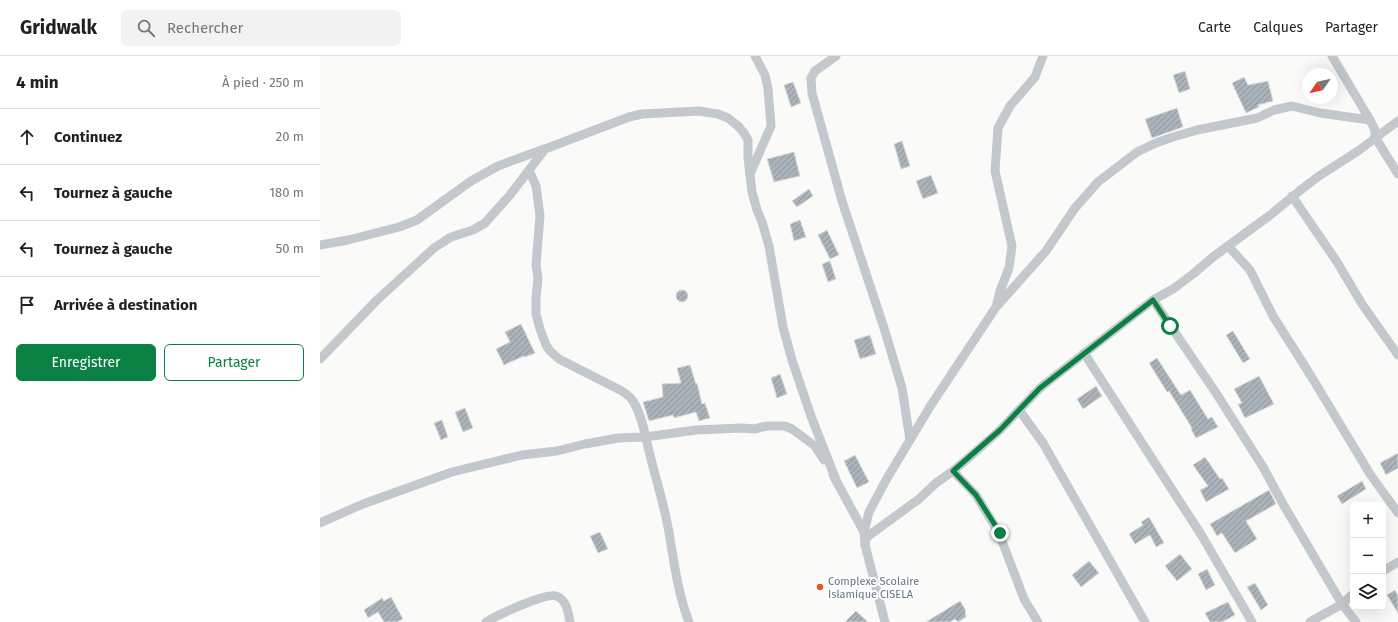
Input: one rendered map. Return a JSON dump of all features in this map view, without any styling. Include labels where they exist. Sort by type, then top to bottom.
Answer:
[{"type":"street","points":[[750,174],[771,126],[768,88],[765,75],[754,56]]},
{"type":"street","points":[[836,56],[815,71],[810,78],[812,93],[842,201],[902,388],[910,440]]},
{"type":"street","points":[[996,308],[1000,291],[1009,268],[1012,246],[995,171],[998,128],[1010,106],[1035,77],[1043,56]]},
{"type":"street","points":[[1332,56],[1370,120],[1375,130],[1375,137],[1398,174]]},
{"type":"street","points":[[885,622],[865,545],[864,532],[869,512],[931,406],[996,308],[1046,251],[1075,208],[1098,182],[1137,152],[1150,146],[1197,130],[1257,118],[1274,110],[1292,106],[1320,113],[1370,120]]},
{"type":"street","points":[[320,245],[348,240],[399,227],[417,220],[471,181],[498,166],[629,117],[642,114],[699,111],[718,114],[728,118],[738,126],[748,140],[752,192],[769,246],[783,327],[792,360],[811,416],[836,480]]},
{"type":"street","points":[[865,545],[866,538],[919,499],[1000,430],[1040,388],[1153,300],[1173,289],[1240,235],[1268,216],[1319,176],[1358,151],[1398,120]]},
{"type":"street","points":[[320,359],[377,300],[434,248],[451,237],[473,230],[485,223],[510,195],[545,149]]},
{"type":"street","points":[[529,170],[536,186],[540,216],[536,265],[538,278],[536,314],[546,346],[559,359],[602,380],[628,396],[634,402],[645,437],[665,514],[674,570],[682,605],[689,622]]},
{"type":"street","points":[[1292,196],[1337,262],[1362,304],[1398,355]]},
{"type":"street","points":[[1228,246],[1250,270],[1273,316],[1370,474],[1398,513]]},
{"type":"street","points":[[1153,300],[1260,461],[1283,504],[1342,604],[1356,622]]},
{"type":"street","points":[[1084,353],[1202,536],[1252,622]]},
{"type":"street","points":[[1019,410],[1043,443],[1145,622]]},
{"type":"street","points":[[320,523],[363,504],[452,472],[522,454],[557,451],[618,438],[645,437],[696,430],[727,428],[754,429],[767,426],[785,426],[792,429],[815,446],[836,480],[864,532]]},
{"type":"street","points":[[953,471],[976,495],[1000,533],[1024,599],[1038,622]]},
{"type":"street","points":[[1386,568],[1398,562]]},
{"type":"street","points":[[486,622],[499,614],[538,599],[554,595],[567,606],[570,622]]},
{"type":"street","points":[[1310,622],[1342,604],[1350,597]]},
{"type":"building","points":[[1185,71],[1190,89],[1179,93],[1173,75]]},
{"type":"building","points":[[1244,77],[1248,85],[1268,81],[1273,101],[1258,105],[1259,107],[1246,113],[1232,83]]},
{"type":"building","points":[[793,82],[801,103],[791,107],[784,85]]},
{"type":"building","points":[[1177,108],[1183,127],[1152,138],[1145,119]]},
{"type":"building","points":[[902,141],[910,166],[901,169],[894,144]]},
{"type":"building","points":[[794,152],[800,176],[774,182],[767,159]]},
{"type":"building","points":[[931,175],[938,193],[923,199],[916,181]]},
{"type":"building","points":[[809,189],[813,196],[797,207],[792,201]]},
{"type":"building","points":[[800,220],[806,237],[794,241],[790,224]]},
{"type":"building","points":[[827,230],[839,255],[830,259],[818,235]]},
{"type":"building","points":[[830,261],[836,279],[828,282],[822,264]]},
{"type":"building","points":[[682,290],[686,292],[688,296],[686,300],[682,302],[678,300],[676,296],[678,292]]},
{"type":"building","points":[[521,324],[535,353],[504,365],[496,349],[510,342],[505,332]]},
{"type":"building","points":[[1233,331],[1250,359],[1243,363],[1226,335]]},
{"type":"building","points":[[870,335],[876,354],[860,359],[854,340]]},
{"type":"building","points":[[1157,358],[1181,395],[1190,390],[1208,419],[1212,417],[1218,427],[1196,438],[1191,429],[1192,428],[1169,391],[1167,392],[1149,363]]},
{"type":"building","points":[[690,365],[696,384],[697,383],[702,404],[705,403],[710,418],[699,421],[696,412],[674,418],[673,415],[649,421],[643,402],[663,397],[662,384],[681,383],[677,368]]},
{"type":"building","points":[[780,374],[787,394],[777,398],[771,378]]},
{"type":"building","points":[[1259,376],[1274,404],[1245,418],[1238,404],[1242,403],[1234,389]]},
{"type":"building","points":[[1096,386],[1102,396],[1083,409],[1077,399]]},
{"type":"building","points":[[465,408],[473,428],[463,432],[455,412]]},
{"type":"building","points":[[442,420],[448,437],[441,440],[434,423]]},
{"type":"building","points":[[1398,453],[1398,468],[1386,475],[1380,463]]},
{"type":"building","points":[[855,455],[869,482],[857,488],[844,461]]},
{"type":"building","points":[[1205,457],[1229,489],[1206,502],[1200,490],[1208,486],[1193,465]]},
{"type":"building","points":[[1362,481],[1366,489],[1342,504],[1337,496]]},
{"type":"building","points":[[1269,490],[1276,504],[1246,521],[1257,539],[1235,553],[1222,533],[1217,536],[1210,524]]},
{"type":"building","points":[[1149,517],[1164,543],[1156,547],[1150,535],[1135,544],[1129,534],[1143,525],[1141,522]]},
{"type":"building","points":[[600,532],[608,549],[598,553],[590,536]]},
{"type":"building","points":[[1180,554],[1192,569],[1177,581],[1165,566]]},
{"type":"building","points":[[1089,561],[1099,573],[1081,587],[1072,575]]},
{"type":"building","points":[[1207,569],[1215,585],[1206,590],[1198,574]]},
{"type":"building","points":[[1255,583],[1268,605],[1261,610],[1247,587]]},
{"type":"building","points":[[1395,590],[1398,596],[1398,613],[1387,595]]},
{"type":"building","points":[[391,597],[403,619],[397,622],[384,622],[378,612],[368,618],[364,610],[382,598],[384,601]]},
{"type":"building","points":[[960,601],[965,609],[966,617],[958,622],[955,619],[950,622],[926,622]]},
{"type":"building","points":[[1228,602],[1235,615],[1222,622],[1210,622],[1205,613]]},
{"type":"building","points":[[856,611],[868,622],[845,622]]},
{"type":"place","name":"Complexe Scolaire Islamique CISELA","points":[[820,587]]},
{"type":"route","points":[[1000,533],[976,495],[953,471],[1000,430],[1040,388],[1153,300],[1170,326]]}]
